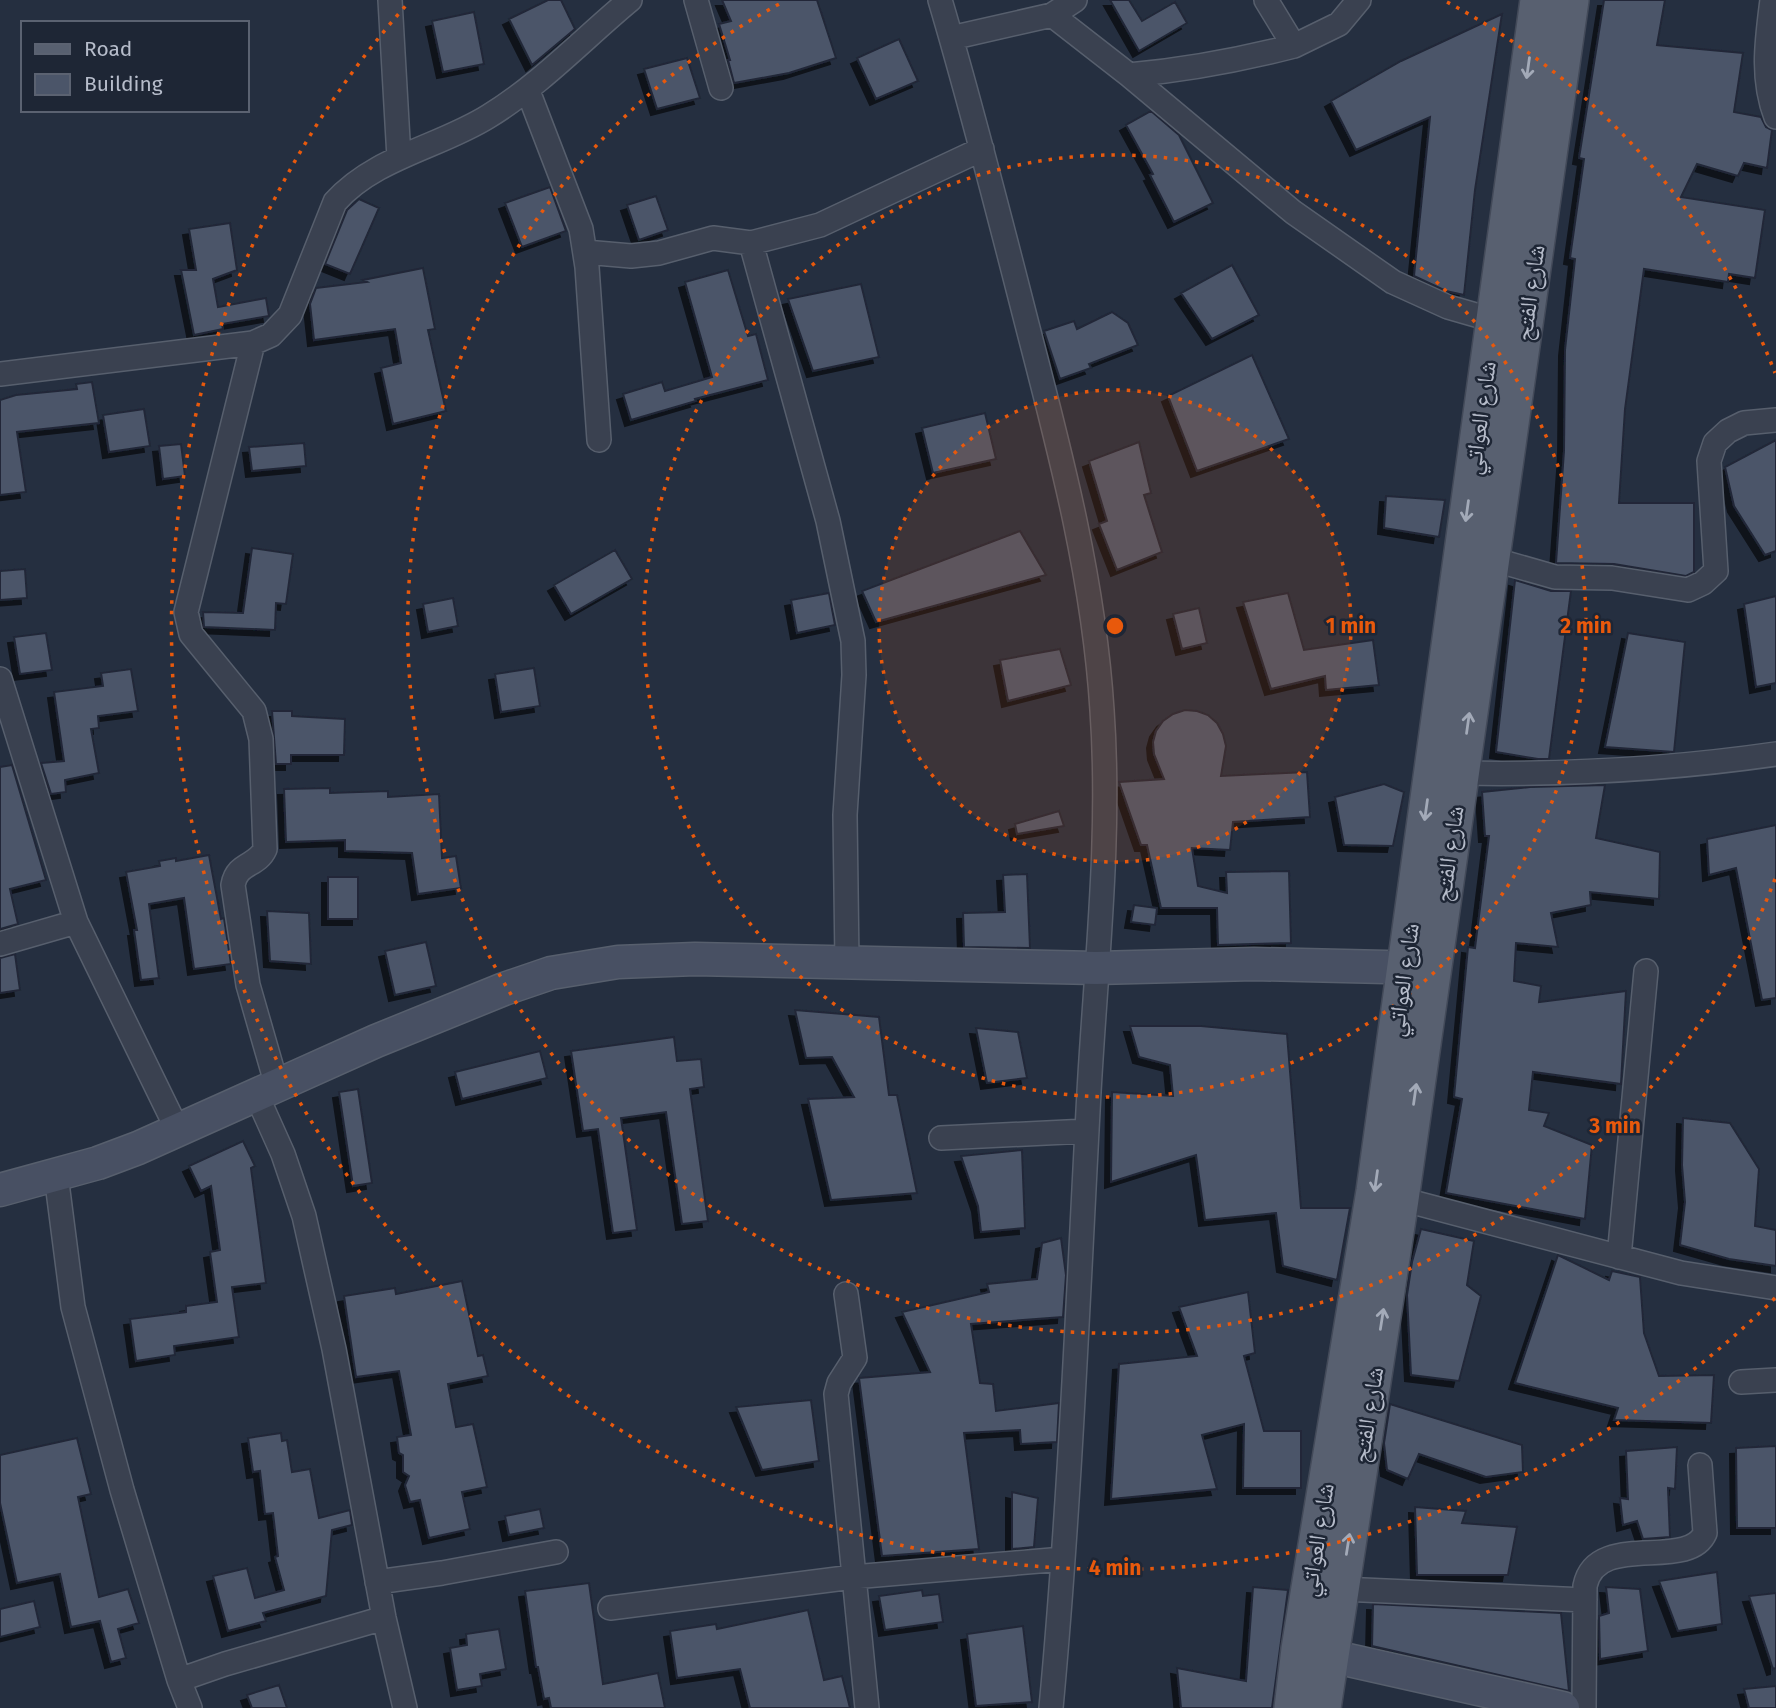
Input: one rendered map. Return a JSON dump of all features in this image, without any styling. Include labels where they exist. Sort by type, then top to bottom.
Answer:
[{"type":"main road","name":"شارع العواتي","points":[[1292,1708],[1313,1661],[1374,1191],[1419,968],[1476,557],[1493,320],[1538,0]]},
{"type":"main road","name":"شارع الفتح","points":[[1323,1708],[1313,1661],[1341,1589],[1401,1199],[1419,968],[1461,773],[1476,557],[1572,0]]},
{"type":"street","points":[[390,0],[399,158]]},
{"type":"street","points":[[0,374],[253,343],[271,335],[290,314],[335,202],[349,187],[399,158],[486,118],[528,91],[630,0]]},
{"type":"street","points":[[696,0],[721,88]]},
{"type":"street","points":[[940,0],[982,149],[1071,493],[1090,599],[1102,711],[1105,839],[1063,1559],[1051,1708]]},
{"type":"street","points":[[951,38],[1052,15],[1075,0]]},
{"type":"street","points":[[1266,0],[1294,46]]},
{"type":"street","points":[[1129,75],[1242,60],[1294,46],[1339,24],[1359,0]]},
{"type":"street","points":[[1772,0],[1765,60],[1768,98],[1776,117]]},
{"type":"street","points":[[1052,15],[1129,75],[1293,212],[1393,282],[1448,307],[1493,320]]},
{"type":"street","points":[[528,91],[581,229],[599,440]]},
{"type":"street","points":[[585,252],[617,256],[659,253],[713,238],[751,243],[820,225],[982,149]]},
{"type":"street","points":[[751,243],[828,521],[853,641],[854,675],[845,815],[847,962]]},
{"type":"street","points":[[253,343],[186,612],[191,634],[254,711],[261,739],[265,849],[261,857],[235,875],[233,884],[248,985],[267,1091],[283,1154],[304,1216],[334,1349],[384,1618],[405,1708]]},
{"type":"street","points":[[1476,557],[1555,577],[1612,578],[1688,590],[1703,583],[1716,571],[1709,461],[1715,443],[1728,431],[1744,423],[1776,421]]},
{"type":"street","points":[[0,679],[5,714],[76,922],[178,1131]]},
{"type":"street","points":[[1461,773],[1528,775],[1706,764],[1776,754]]},
{"type":"street","points":[[0,944],[76,922]]},
{"type":"street","points":[[0,1190],[98,1163],[178,1131],[439,1015],[504,989],[551,973],[618,962],[695,959],[1096,968],[1254,964],[1419,968]]},
{"type":"street","points":[[1619,1257],[1646,971]]},
{"type":"street","points":[[941,1138],[1087,1132]]},
{"type":"street","points":[[56,1175],[73,1307],[122,1490],[179,1680],[190,1708]]},
{"type":"street","points":[[1401,1199],[1681,1273],[1776,1289]]},
{"type":"street","points":[[846,1294],[855,1358],[839,1383],[836,1394],[867,1708]]},
{"type":"street","points":[[1741,1382],[1776,1380]]},
{"type":"street","points":[[1584,1708],[1586,1578],[1597,1563],[1613,1557],[1690,1547],[1702,1540],[1705,1533],[1700,1465]]},
{"type":"street","points":[[377,1582],[556,1552]]},
{"type":"street","points":[[610,1608],[853,1577],[1063,1559]]},
{"type":"street","points":[[1341,1589],[1585,1600]]},
{"type":"street","points":[[179,1680],[384,1618]]},
{"type":"street","points":[[1313,1661],[1474,1708]]},
{"type":"street","points":[[1313,1661],[1563,1708]]},
{"type":"building","points":[[548,0],[561,0],[575,29],[532,65],[509,19]]},
{"type":"building","points":[[722,0],[817,0],[836,58],[789,73],[734,83],[719,24],[731,21]]},
{"type":"building","points":[[1110,0],[1129,0],[1142,21],[1175,2],[1187,23],[1139,51]]},
{"type":"building","points":[[1604,0],[1665,0],[1657,45],[1743,53],[1734,112],[1761,117],[1766,127],[1772,130],[1767,168],[1744,163],[1738,176],[1697,164],[1681,197],[1765,210],[1755,278],[1729,274],[1728,282],[1644,269],[1625,409],[1619,503],[1694,503],[1694,572],[1686,576],[1614,564],[1556,563],[1564,451],[1565,350],[1575,259],[1570,258],[1584,159],[1579,158]]},
{"type":"building","points":[[474,12],[484,64],[443,72],[432,21]]},
{"type":"building","points":[[1502,14],[1475,190],[1464,295],[1446,291],[1414,276],[1430,117],[1356,150],[1331,101],[1401,61]]},
{"type":"building","points":[[899,39],[918,81],[876,99],[857,58]]},
{"type":"building","points":[[687,58],[700,98],[657,109],[644,69]]},
{"type":"building","points":[[1151,111],[1179,135],[1213,203],[1174,222],[1150,175],[1153,174],[1126,125]]},
{"type":"building","points":[[550,187],[566,231],[522,247],[505,203]]},
{"type":"building","points":[[656,196],[668,230],[639,240],[627,205]]},
{"type":"building","points":[[359,199],[379,208],[350,274],[325,264],[347,210]]},
{"type":"building","points":[[230,223],[237,270],[213,279],[218,307],[266,298],[269,316],[222,324],[223,329],[194,335],[181,270],[196,270],[189,229]]},
{"type":"building","points":[[1232,265],[1259,315],[1212,339],[1181,293]]},
{"type":"building","points":[[423,268],[435,329],[428,330],[446,411],[393,424],[381,368],[401,363],[395,329],[314,340],[310,304],[316,288],[367,282],[363,280]]},
{"type":"building","points":[[728,270],[748,336],[756,334],[768,380],[695,399],[696,401],[631,420],[623,394],[662,382],[665,391],[712,377],[685,282]]},
{"type":"building","points":[[861,284],[879,357],[813,371],[788,299]]},
{"type":"building","points":[[1112,312],[1128,323],[1138,345],[1089,364],[1091,368],[1060,379],[1044,331],[1074,321],[1077,329]]},
{"type":"building","points":[[1252,355],[1289,439],[1197,471],[1168,396]]},
{"type":"building","points":[[92,382],[99,423],[17,432],[26,492],[0,495],[0,400],[16,395],[77,389],[76,384]]},
{"type":"building","points":[[144,409],[150,446],[109,452],[103,415]]},
{"type":"building","points":[[985,413],[996,459],[933,473],[922,428]]},
{"type":"building","points":[[1776,440],[1776,551],[1765,555],[1734,506],[1725,467]]},
{"type":"building","points":[[1139,442],[1151,493],[1144,495],[1162,552],[1117,570],[1099,524],[1107,521],[1089,461]]},
{"type":"building","points":[[304,443],[306,466],[252,471],[249,447]]},
{"type":"building","points":[[181,444],[185,476],[163,479],[159,446]]},
{"type":"building","points":[[1386,496],[1445,500],[1439,537],[1384,528]]},
{"type":"building","points":[[1020,531],[1046,575],[876,622],[862,591]]},
{"type":"building","points":[[252,548],[293,554],[286,604],[276,603],[275,630],[204,627],[203,612],[243,613]]},
{"type":"building","points":[[615,550],[632,579],[571,614],[554,585]]},
{"type":"building","points":[[25,569],[27,598],[0,600],[0,571]]},
{"type":"building","points":[[1515,580],[1551,591],[1571,591],[1549,759],[1496,752]]},
{"type":"building","points":[[829,593],[835,625],[797,633],[791,600]]},
{"type":"building","points":[[1288,593],[1304,650],[1373,640],[1379,685],[1326,690],[1325,676],[1271,689],[1243,602]]},
{"type":"building","points":[[1776,596],[1776,683],[1756,687],[1744,604]]},
{"type":"building","points":[[453,598],[458,626],[428,632],[423,604]]},
{"type":"building","points":[[1199,608],[1207,643],[1182,649],[1173,614]]},
{"type":"building","points":[[46,633],[52,670],[20,674],[14,637]]},
{"type":"building","points":[[1628,633],[1685,642],[1674,752],[1605,747]]},
{"type":"building","points":[[1060,649],[1071,685],[1008,701],[1000,660]]},
{"type":"building","points":[[534,668],[540,706],[501,712],[495,674]]},
{"type":"building","points":[[131,669],[138,711],[98,716],[99,728],[91,729],[99,773],[65,780],[66,792],[51,794],[41,763],[64,761],[54,692],[103,686],[101,673]]},
{"type":"building","points":[[1185,710],[1208,715],[1217,723],[1223,734],[1226,746],[1221,776],[1307,772],[1310,817],[1233,822],[1230,850],[1192,848],[1198,886],[1227,893],[1226,872],[1289,871],[1291,943],[1218,945],[1217,908],[1161,908],[1147,845],[1141,845],[1119,782],[1164,779],[1154,754],[1156,731],[1163,721]]},
{"type":"building","points":[[272,711],[292,711],[292,716],[345,719],[344,755],[291,755],[291,764],[276,764]]},
{"type":"building","points":[[12,765],[46,880],[10,889],[18,924],[0,929],[0,767]]},
{"type":"building","points":[[1384,784],[1404,792],[1393,846],[1344,845],[1335,797]]},
{"type":"building","points":[[1605,785],[1596,838],[1660,852],[1659,899],[1590,892],[1591,905],[1551,913],[1558,947],[1516,943],[1514,981],[1541,986],[1539,1002],[1626,991],[1621,1084],[1533,1072],[1529,1110],[1549,1113],[1544,1126],[1592,1145],[1585,1219],[1446,1193],[1462,1099],[1454,1097],[1468,947],[1475,948],[1489,836],[1485,836],[1482,792],[1530,787]]},
{"type":"building","points":[[330,788],[330,793],[388,791],[388,797],[439,794],[442,858],[456,856],[461,888],[418,894],[412,853],[345,851],[345,840],[286,842],[284,789]]},
{"type":"building","points":[[1059,811],[1064,826],[1017,834],[1015,824]]},
{"type":"building","points":[[1776,825],[1776,998],[1762,1000],[1736,868],[1709,875],[1707,839]]},
{"type":"building","points":[[209,855],[221,919],[224,918],[231,964],[194,969],[184,898],[149,904],[159,978],[141,980],[134,930],[137,930],[126,872],[160,866],[159,861]]},
{"type":"building","points":[[1027,874],[1030,948],[964,947],[963,913],[1005,912],[1003,875]]},
{"type":"building","points":[[328,877],[358,877],[358,919],[328,919]]},
{"type":"building","points":[[1134,905],[1157,908],[1155,925],[1131,922]]},
{"type":"building","points":[[267,911],[309,913],[311,964],[270,961]]},
{"type":"building","points":[[426,942],[436,986],[395,995],[385,951]]},
{"type":"building","points":[[15,954],[20,990],[0,993],[0,958]]},
{"type":"building","points":[[795,1010],[879,1017],[889,1095],[897,1095],[917,1193],[831,1200],[808,1099],[854,1097],[832,1057],[806,1058]]},
{"type":"building","points":[[1130,1026],[1201,1026],[1287,1034],[1301,1208],[1350,1208],[1337,1280],[1283,1266],[1276,1213],[1205,1220],[1196,1155],[1111,1182],[1112,1092],[1173,1096],[1170,1065],[1139,1057]]},
{"type":"building","points":[[976,1028],[1018,1032],[1027,1078],[987,1083]]},
{"type":"building","points":[[674,1037],[677,1061],[701,1059],[704,1087],[690,1089],[708,1221],[682,1224],[666,1112],[621,1118],[637,1230],[613,1233],[598,1129],[583,1131],[571,1051]]},
{"type":"building","points":[[540,1051],[547,1078],[462,1099],[455,1072]]},
{"type":"building","points":[[358,1089],[372,1183],[353,1186],[339,1092]]},
{"type":"building","points":[[1683,1118],[1730,1123],[1759,1169],[1755,1226],[1776,1230],[1776,1266],[1729,1259],[1680,1245],[1685,1202],[1682,1165]]},
{"type":"building","points":[[243,1141],[255,1166],[251,1168],[266,1283],[232,1287],[239,1337],[174,1346],[175,1355],[136,1361],[130,1319],[186,1312],[186,1306],[217,1302],[210,1252],[220,1250],[211,1186],[201,1191],[189,1166]]},
{"type":"building","points":[[1022,1150],[1025,1228],[981,1232],[978,1206],[961,1156]]},
{"type":"building","points":[[1421,1229],[1474,1241],[1467,1285],[1481,1296],[1459,1381],[1411,1375],[1407,1295]]},
{"type":"building","points":[[1061,1238],[1066,1275],[1063,1317],[971,1324],[980,1383],[993,1384],[996,1411],[1059,1403],[1057,1442],[1021,1444],[1020,1430],[964,1433],[979,1549],[882,1556],[859,1378],[930,1372],[902,1312],[989,1292],[987,1284],[1037,1279],[1042,1243]]},
{"type":"building","points":[[1558,1255],[1609,1280],[1612,1271],[1640,1277],[1644,1333],[1659,1376],[1714,1375],[1711,1423],[1614,1420],[1618,1408],[1515,1383]]},
{"type":"building","points":[[462,1281],[478,1356],[483,1355],[488,1376],[448,1384],[456,1427],[473,1424],[487,1487],[462,1492],[470,1529],[429,1538],[420,1500],[410,1502],[405,1485],[409,1476],[403,1472],[403,1455],[399,1453],[397,1437],[411,1435],[399,1371],[356,1377],[344,1296],[395,1288],[396,1294]]},
{"type":"building","points":[[1248,1292],[1255,1353],[1244,1356],[1264,1431],[1301,1431],[1301,1488],[1243,1488],[1244,1424],[1202,1435],[1217,1489],[1111,1499],[1119,1364],[1197,1356],[1179,1307]]},
{"type":"building","points":[[811,1400],[819,1461],[762,1470],[736,1407]]},
{"type":"building","points":[[1390,1404],[1522,1445],[1523,1472],[1486,1477],[1419,1454],[1408,1479],[1387,1470],[1384,1443]]},
{"type":"building","points":[[281,1433],[282,1441],[287,1440],[292,1472],[310,1469],[319,1518],[350,1510],[352,1525],[332,1530],[326,1596],[263,1613],[266,1621],[228,1631],[213,1576],[247,1568],[255,1598],[284,1590],[275,1557],[278,1556],[273,1513],[265,1514],[260,1471],[253,1472],[248,1438]]},
{"type":"building","points":[[77,1438],[91,1494],[78,1497],[99,1597],[128,1589],[139,1623],[118,1629],[126,1658],[111,1662],[100,1621],[71,1627],[60,1574],[17,1583],[0,1503],[0,1455]]},
{"type":"building","points":[[1776,1446],[1776,1528],[1737,1528],[1736,1448]]},
{"type":"building","points":[[1677,1447],[1675,1489],[1668,1488],[1670,1537],[1643,1539],[1637,1521],[1623,1525],[1620,1498],[1628,1499],[1626,1451]]},
{"type":"building","points":[[1012,1492],[1038,1498],[1034,1547],[1012,1549]]},
{"type":"building","points":[[1415,1507],[1466,1511],[1462,1523],[1517,1527],[1508,1575],[1417,1575]]},
{"type":"building","points":[[540,1509],[544,1528],[509,1535],[505,1516]]},
{"type":"building","points":[[1717,1572],[1722,1624],[1678,1631],[1659,1581]]},
{"type":"building","points":[[589,1583],[603,1684],[658,1673],[665,1708],[551,1708],[549,1698],[544,1699],[536,1667],[525,1591]]},
{"type":"building","points":[[1253,1587],[1288,1590],[1272,1708],[1181,1708],[1177,1668],[1246,1681]]},
{"type":"building","points":[[1606,1587],[1640,1589],[1648,1651],[1600,1659],[1599,1616],[1609,1613]]},
{"type":"building","points":[[922,1590],[923,1596],[939,1594],[943,1622],[885,1630],[879,1596]]},
{"type":"building","points":[[1776,1593],[1776,1668],[1773,1669],[1749,1596]]},
{"type":"building","points":[[34,1601],[40,1627],[0,1637],[0,1609]]},
{"type":"building","points":[[1373,1604],[1561,1613],[1569,1691],[1372,1646]]},
{"type":"building","points":[[808,1610],[824,1680],[842,1676],[850,1708],[750,1708],[740,1669],[677,1678],[670,1631],[716,1624],[717,1629]]},
{"type":"building","points":[[1023,1626],[1032,1702],[976,1706],[967,1634]]},
{"type":"building","points":[[499,1629],[506,1669],[480,1674],[482,1686],[457,1690],[450,1648],[467,1645],[466,1634]]},
{"type":"building","points":[[279,1685],[287,1708],[252,1708],[247,1695]]},
{"type":"building","points":[[1776,1686],[1776,1708],[1749,1708],[1744,1689]]}]
